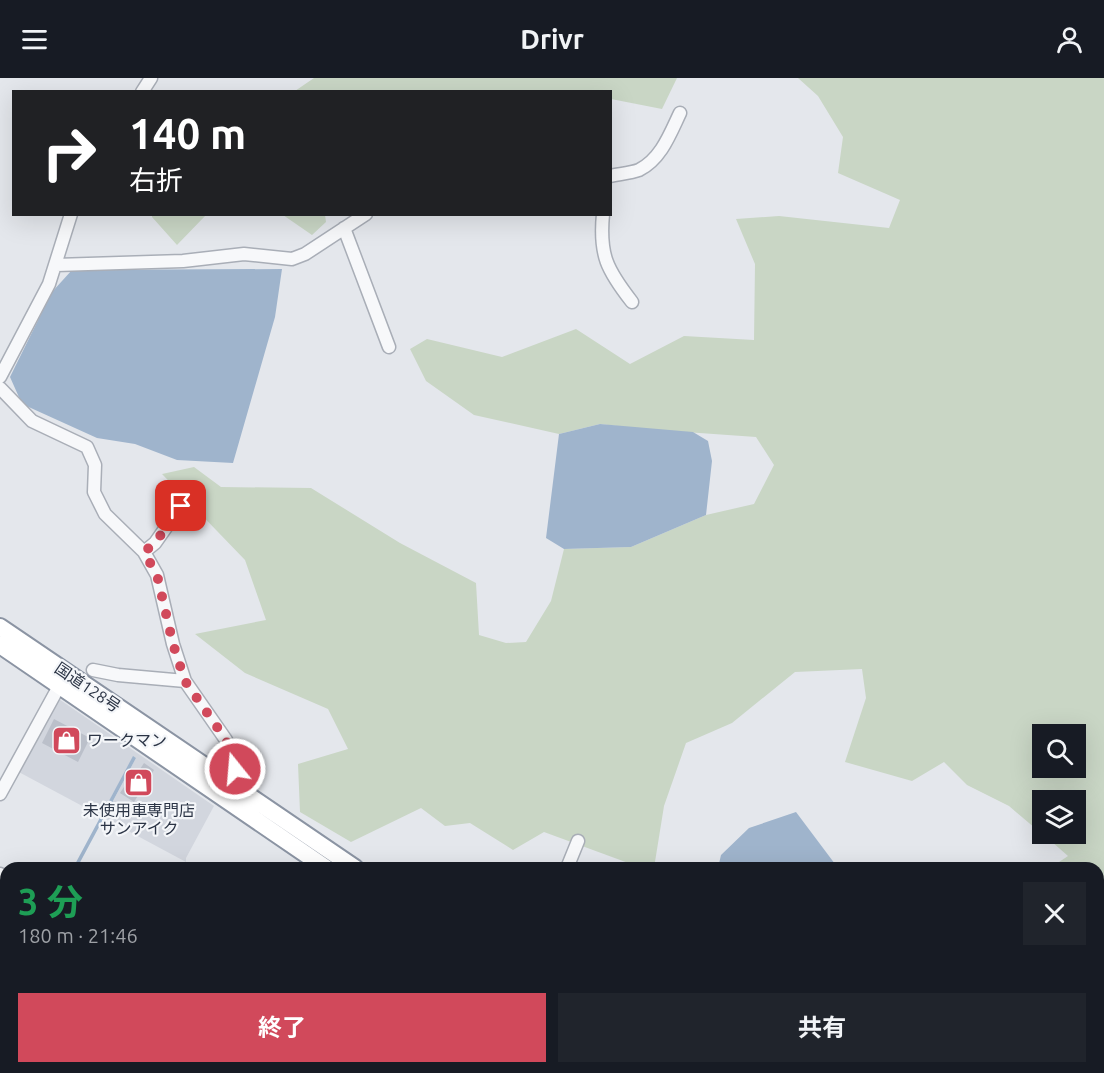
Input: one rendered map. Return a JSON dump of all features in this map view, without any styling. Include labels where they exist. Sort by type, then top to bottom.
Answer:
[{"type":"highway","name":"国道128号","points":[[0,627],[63,679],[318,862]]},
{"type":"highway","name":"国道128号","points":[[0,645],[63,679],[230,784],[346,862]]},
{"type":"street","points":[[612,176],[638,170],[658,155],[680,113]]},
{"type":"street","points":[[0,377],[5,355],[49,284],[71,216]]},
{"type":"street","points":[[56,265],[183,261],[244,254],[292,259],[305,254],[363,216]]},
{"type":"street","points":[[603,216],[601,234],[603,256],[615,280],[632,302]]},
{"type":"street","points":[[344,228],[389,347]]},
{"type":"street","points":[[0,388],[32,421],[87,447],[94,465],[94,492],[101,507],[105,514],[144,552],[157,575],[173,644],[185,681],[226,740],[235,769],[230,784]]},
{"type":"street","points":[[144,552],[155,543],[181,506]]},
{"type":"street","points":[[93,670],[118,675],[185,681]]},
{"type":"street","points":[[0,794],[63,679]]},
{"type":"street","points":[[569,862],[578,841]]},
{"type":"shaded area","points":[[56,697],[214,806],[186,862],[104,818],[136,758],[133,757],[101,816],[15,770]]},
{"type":"green space","points":[[314,78],[677,78],[662,109],[612,99],[612,90],[296,90]]},
{"type":"green space","points":[[798,78],[1104,78],[1104,862],[1059,862],[1068,856],[1054,844],[1086,844],[1086,790],[1032,790],[1032,826],[1009,806],[967,785],[944,762],[912,781],[845,762],[866,698],[862,669],[795,672],[732,723],[686,743],[664,806],[655,862],[626,862],[544,832],[513,850],[470,823],[445,826],[421,808],[351,842],[300,812],[298,764],[348,749],[328,709],[245,673],[195,634],[266,620],[245,560],[162,474],[194,467],[221,487],[311,488],[400,543],[476,583],[479,635],[506,643],[526,642],[551,601],[564,549],[631,547],[706,515],[754,504],[774,465],[756,437],[600,424],[559,434],[474,415],[426,381],[410,349],[427,339],[502,357],[576,329],[630,364],[684,336],[754,340],[755,264],[736,219],[779,216],[889,228],[900,200],[838,173],[843,137],[818,96]]},
{"type":"green space","points":[[152,216],[205,216],[177,245]]},
{"type":"green space","points":[[284,216],[325,216],[326,222],[312,235]]},
{"type":"water","points":[[282,269],[275,317],[233,463],[177,460],[135,444],[97,438],[22,404],[10,377],[52,292],[72,270]]},
{"type":"water","points":[[600,424],[693,432],[708,441],[712,461],[706,515],[631,547],[564,549],[546,538],[559,434]]},
{"type":"water","points":[[133,756],[136,758],[80,862],[76,862]]},
{"type":"water","points":[[796,812],[834,862],[719,862],[721,855],[749,828]]},
{"type":"building","name":"ワークマン","points":[[54,719],[90,738],[78,762],[42,743]]},
{"type":"building","name":"未使用車専門店 サンアイク","points":[[144,763],[154,770],[134,802],[120,793],[128,781],[131,783]]},
{"type":"place","name":"ワークマン","points":[[66,740]]},
{"type":"place","name":"未使用車専門店 サンアイク","points":[[139,782]]},
{"type":"route","points":[[181,506],[155,543],[144,552],[157,575],[173,644],[185,681],[226,740],[235,769]]}]
